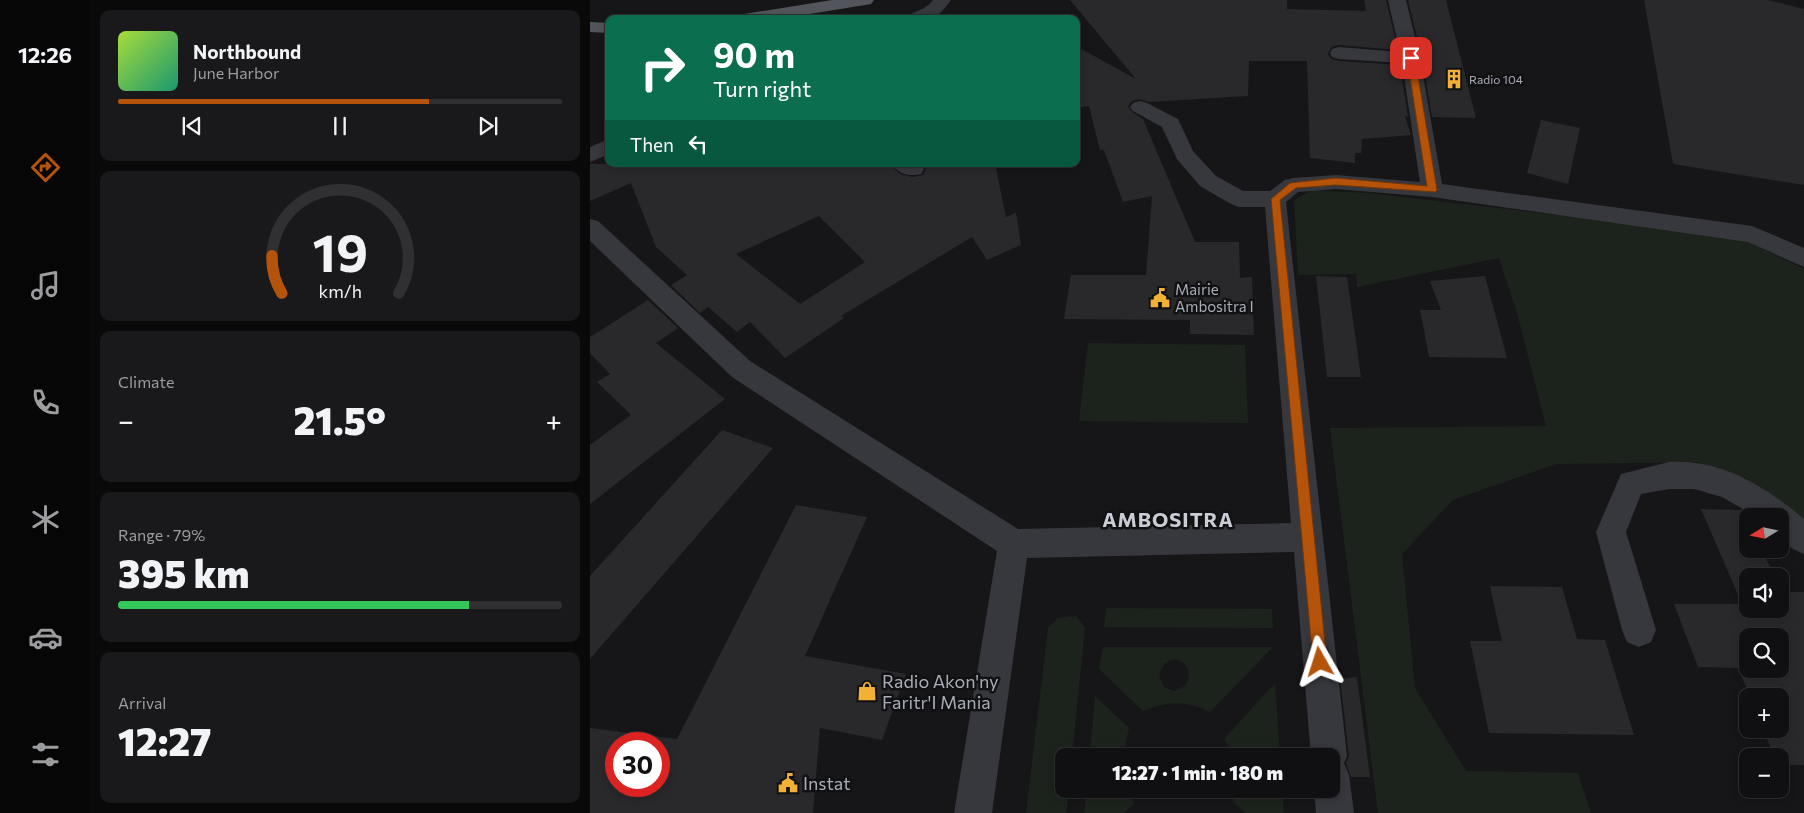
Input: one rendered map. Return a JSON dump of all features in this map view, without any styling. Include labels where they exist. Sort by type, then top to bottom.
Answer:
[{"type":"main road","points":[[769,15],[865,0]]},
{"type":"main road","points":[[590,27],[605,28]]},
{"type":"street","points":[[925,15],[933,12],[942,0]]},
{"type":"street","points":[[1396,0],[1411,58],[1432,190]]},
{"type":"street","points":[[1339,53],[1411,58]]},
{"type":"street","points":[[1140,107],[1171,122],[1184,154],[1208,182],[1239,199],[1275,199],[1293,185],[1336,182],[1432,190],[1752,234],[1804,258]]},
{"type":"street","points":[[590,154],[605,148]]},
{"type":"street","points":[[1275,199],[1328,748]]},
{"type":"street","points":[[590,227],[741,369],[1014,544],[1308,537]]},
{"type":"street","points":[[1639,630],[1611,532],[1631,483],[1680,474],[1726,483],[1770,508]]},
{"type":"street","points":[[1789,526],[1804,539]]},
{"type":"street","points":[[973,813],[1014,544]]},
{"type":"street","points":[[1333,798],[1335,813]]},
{"type":"shaded area","points":[[1312,190],[1368,193],[1593,219],[1749,242],[1804,269],[1804,520],[1745,478],[1697,462],[1556,464],[1453,500],[1402,554],[1415,688],[1466,771],[1578,773],[1591,813],[1378,813],[1330,428],[1546,426],[1516,309],[1499,258],[1357,287],[1356,274],[1298,275],[1294,200]]},
{"type":"shaded area","points":[[1088,343],[1245,345],[1248,423],[1079,421]]},
{"type":"shaded area","points":[[1106,608],[1272,609],[1273,628],[1104,627]]},
{"type":"shaded area","points":[[1076,616],[1085,628],[1073,748],[1055,748],[1055,798],[1068,798],[1066,813],[1026,813],[1048,628],[1057,618]]},
{"type":"shaded area","points":[[1103,647],[1273,647],[1210,712],[1193,705],[1177,703],[1161,705],[1143,711],[1099,669]],"holes":[[[1174,659],[1186,665],[1189,673],[1185,686],[1174,691],[1164,687],[1159,675],[1164,664]]]},
{"type":"shaded area","points":[[1275,683],[1279,748],[1229,748],[1224,739]]},
{"type":"shaded area","points":[[1095,696],[1129,728],[1125,748],[1091,748]]},
{"type":"shaded area","points":[[1086,798],[1132,798],[1134,804],[1124,813],[1084,813]]},
{"type":"shaded area","points":[[1234,798],[1283,798],[1284,813],[1246,813],[1233,802]]},
{"type":"building","points":[[1070,0],[1287,0],[1287,9],[1366,11],[1364,0],[1386,0],[1398,50],[1339,45],[1331,47],[1328,54],[1331,59],[1339,61],[1400,65],[1408,117],[1405,116],[1411,135],[1362,139],[1361,153],[1355,153],[1355,163],[1310,158],[1307,61],[1249,61],[1248,96],[1149,102],[1139,99],[1132,101],[1128,106],[1132,112],[1143,119],[1195,242],[1239,242],[1240,278],[1252,277],[1254,335],[1190,334],[1190,320],[1064,319],[1071,275],[1146,275],[1152,196],[1123,202],[1104,150],[1100,150],[1089,106],[1080,107],[1080,48],[1136,79]]},
{"type":"building","points":[[1408,0],[1446,0],[1476,118],[1432,117],[1422,58]]},
{"type":"building","points":[[1644,0],[1768,0],[1804,9],[1804,185],[1673,164]]},
{"type":"building","points":[[1541,120],[1580,128],[1568,184],[1527,173]]},
{"type":"building","points":[[590,164],[605,164],[605,167],[893,167],[900,174],[913,177],[923,175],[926,169],[924,167],[996,167],[1006,217],[1016,213],[1021,245],[987,260],[972,237],[841,316],[844,318],[785,358],[750,322],[737,332],[708,307],[700,313],[671,285],[687,275],[656,247],[631,183],[590,201]],"holes":[[[819,216],[865,262],[800,304],[736,254]]]},
{"type":"building","points":[[1316,276],[1347,277],[1361,377],[1327,377]]},
{"type":"building","points":[[1485,276],[1507,358],[1429,357],[1420,310],[1441,310],[1430,281]]},
{"type":"building","points":[[648,300],[678,328],[656,343],[725,399],[590,504],[590,445],[631,415],[597,382],[610,374],[590,353],[590,337]]},
{"type":"building","points":[[722,430],[773,448],[590,659],[590,576]]},
{"type":"building","points":[[796,505],[867,517],[805,656],[906,674],[882,740],[820,728],[813,813],[590,813],[590,728],[622,732],[605,732],[605,797],[670,797],[670,738],[677,739]]},
{"type":"building","points":[[1701,509],[1739,510],[1739,558],[1766,558],[1771,568],[1739,568],[1739,597]]},
{"type":"building","points":[[1490,586],[1562,587],[1577,639],[1605,640],[1634,735],[1489,733],[1470,641],[1502,641]]},
{"type":"building","points":[[1789,592],[1804,592],[1804,765],[1789,765],[1789,748],[1771,748],[1767,738],[1789,738],[1789,688],[1747,688],[1742,678],[1789,678],[1789,628],[1739,628],[1739,670],[1738,668],[1698,667],[1674,604],[1739,604],[1739,618],[1789,618]]},
{"type":"building","points":[[1357,677],[1370,777],[1351,777],[1346,763],[1349,756],[1340,679]]},
{"type":"place","name":"Radio 104","points":[[1454,79]]},
{"type":"place","name":"Mairie Ambositra I","points":[[1160,298]]},
{"type":"place","name":"Radio Akon'ny Faritr'I Mania","points":[[867,691]]},
{"type":"place","name":"Instat","points":[[788,783]]},
{"type":"district","name":"AMBOSITRA","points":[[1168,519]]},
{"type":"route","points":[[1320,662],[1275,199],[1293,185],[1336,182],[1432,190],[1411,58]]}]
